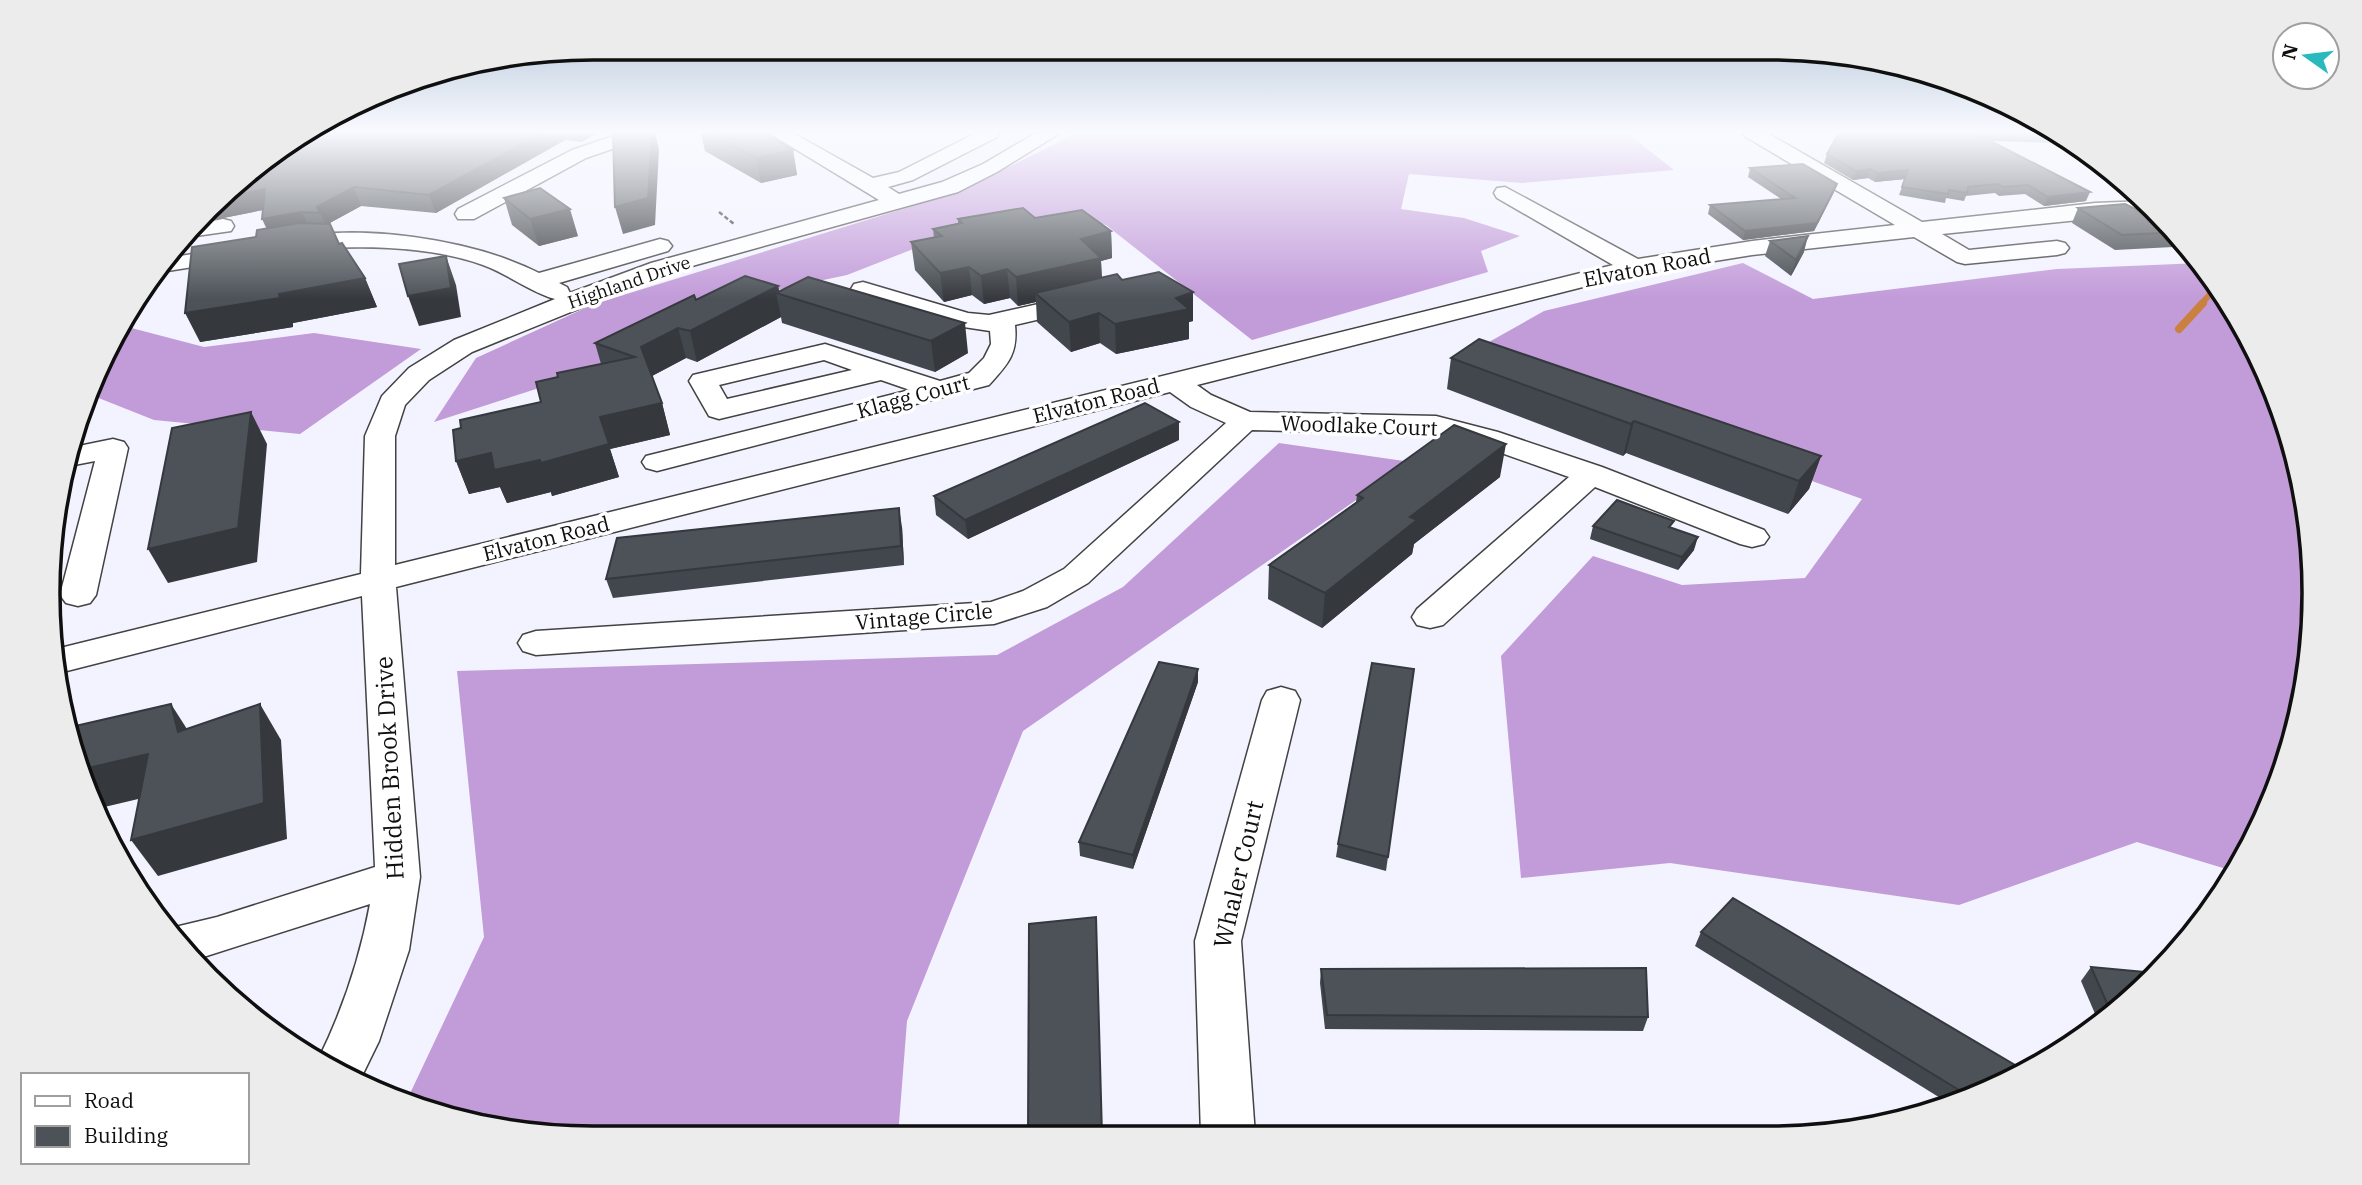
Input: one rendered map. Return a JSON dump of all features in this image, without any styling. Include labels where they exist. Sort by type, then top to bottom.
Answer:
[{"type":"street","points":[[466,214],[514,188]]},
{"type":"street","points":[[845,192],[858,188]]},
{"type":"street","points":[[875,188],[899,202]]},
{"type":"street","name":"Highland Drive","points":[[378,580],[380,436],[392,402],[419,374],[463,346],[659,268],[946,188]]},
{"type":"street","points":[[1849,188],[1965,257],[2057,248]]},
{"type":"street","points":[[1505,193],[1634,267]]},
{"type":"street","name":"Elvaton Road","points":[[64,659],[1634,267],[1752,248],[2095,210],[2137,208]]},
{"type":"street","points":[[536,282],[727,218]]},
{"type":"street","points":[[203,229],[223,226]]},
{"type":"street","points":[[173,265],[311,241],[396,243],[480,256],[574,300]]},
{"type":"street","points":[[863,289],[966,321],[1002,322],[1106,296]]},
{"type":"street","name":"Klagg Court","points":[[657,462],[979,379],[996,361],[1004,344],[1002,322]]},
{"type":"street","points":[[882,371],[719,410],[703,381],[824,352],[882,371],[939,390]]},
{"type":"street","points":[[1212,371],[1245,421]]},
{"type":"street","points":[[1174,381],[1201,401],[1245,421]]},
{"type":"street","points":[[824,419],[809,435],[816,455],[842,464]]},
{"type":"street","name":"Woodlake Court","points":[[1245,421],[1436,425],[1498,441],[1752,537]]},
{"type":"street","name":"Vintage Circle","points":[[536,643],[994,613],[1035,599],[1076,576],[1245,421]]},
{"type":"street","points":[[78,455],[113,448],[78,595]]},
{"type":"street","points":[[1430,617],[1591,474]]},
{"type":"street","name":"Hidden Brook Drive","points":[[343,1063],[354,1041],[385,950],[398,877],[378,580]]},
{"type":"street","name":"Whaler Court","points":[[1227,1126],[1217,941],[1281,700]]},
{"type":"street","points":[[190,942],[217,936],[398,877]]},
{"type":"shaded area","points":[[965,188],[1406,188],[1401,209],[1464,218],[1520,236],[1481,251],[1488,272],[1252,340],[1106,225],[1063,213],[949,235],[847,275],[739,298],[567,379],[434,422],[476,358],[594,304]]},
{"type":"shaded area","points":[[1743,263],[1813,299],[2057,269],[2188,264],[2231,326],[2262,389],[2274,421],[2292,489],[2301,558],[2298,662],[2284,730],[2262,796],[2225,869],[2137,842],[1959,905],[1670,863],[1521,878],[1501,656],[1593,556],[1682,585],[1805,578],[1862,499],[1464,356],[1544,311]]},
{"type":"shaded area","points":[[130,328],[204,347],[314,333],[421,349],[300,434],[154,420],[97,397]]},
{"type":"shaded area","points":[[1279,443],[1411,462],[1023,731],[907,1021],[899,1126],[558,1124],[489,1115],[410,1093],[484,937],[457,671],[997,655],[1123,587]]},
{"type":"building","points":[[246,188],[352,188],[317,207],[320,213],[302,212],[262,219],[265,189],[238,194]]},
{"type":"building","points":[[366,188],[441,188],[429,195]]},
{"type":"building","points":[[540,188],[570,209],[530,219],[504,198]]},
{"type":"building","points":[[614,188],[649,188],[648,198],[615,207]]},
{"type":"building","points":[[1780,188],[1835,188],[1817,223],[1745,231],[1710,205],[1795,198]]},
{"type":"building","points":[[1911,188],[1968,188],[1967,193],[1949,190],[1948,194]]},
{"type":"building","points":[[2034,188],[2083,188],[2090,192],[2048,197]]},
{"type":"building","points":[[2125,204],[2142,213],[2162,233],[2122,235],[2078,208]]},
{"type":"building","points":[[1023,208],[1035,218],[1082,210],[1111,231],[1081,239],[1101,258],[1016,277],[1007,269],[981,276],[969,267],[940,273],[911,242],[942,236],[933,229],[962,223],[958,219]]},
{"type":"building","points":[[299,223],[330,224],[339,244],[342,243],[365,278],[279,294],[280,298],[185,313],[192,247],[256,237],[257,230]]},
{"type":"building","points":[[1808,236],[1796,260],[1770,241]]},
{"type":"building","points":[[446,256],[451,288],[408,296],[399,264]]},
{"type":"building","points":[[1159,272],[1193,292],[1176,298],[1189,309],[1115,324],[1099,313],[1069,322],[1035,293],[1117,274],[1122,280]]},
{"type":"building","points":[[745,276],[778,286],[690,331],[678,328],[641,347],[662,403],[600,417],[609,444],[541,463],[540,460],[494,470],[491,453],[456,461],[453,430],[461,428],[460,420],[541,402],[536,382],[558,377],[557,373],[635,357],[595,343],[694,295],[696,300]]},
{"type":"building","points":[[808,277],[965,323],[931,341],[776,293]]},
{"type":"building","points":[[1479,339],[1821,456],[1799,481],[1634,421],[1631,424],[1451,358]]},
{"type":"building","points":[[1145,403],[1179,422],[965,520],[934,496]]},
{"type":"building","points":[[251,412],[238,528],[148,549],[172,428]]},
{"type":"building","points":[[1454,425],[1506,444],[1410,517],[1417,520],[1325,593],[1269,565],[1363,498],[1357,495]]},
{"type":"building","points":[[1617,500],[1674,521],[1669,527],[1698,537],[1682,557],[1593,526]]},
{"type":"building","points":[[899,508],[901,546],[606,579],[617,538]]},
{"type":"building","points":[[1159,662],[1198,669],[1133,855],[1079,842]]},
{"type":"building","points":[[1372,663],[1414,669],[1388,857],[1338,844]]},
{"type":"building","points":[[171,704],[178,732],[260,704],[264,803],[131,840],[148,754],[89,768],[77,726]]},
{"type":"building","points":[[1733,898],[2015,1065],[1959,1090],[1701,932]]},
{"type":"building","points":[[1096,917],[1102,1126],[1028,1126],[1029,924]]},
{"type":"building","points":[[2091,967],[2143,972],[2121,993],[2107,1004]]},
{"type":"building","points":[[1646,968],[1648,1017],[1327,1015],[1321,969]]},
{"type":"waterway","points":[[2201,304],[2211,293]]},
{"type":"waterway","points":[[2179,329],[2203,303]]}]
